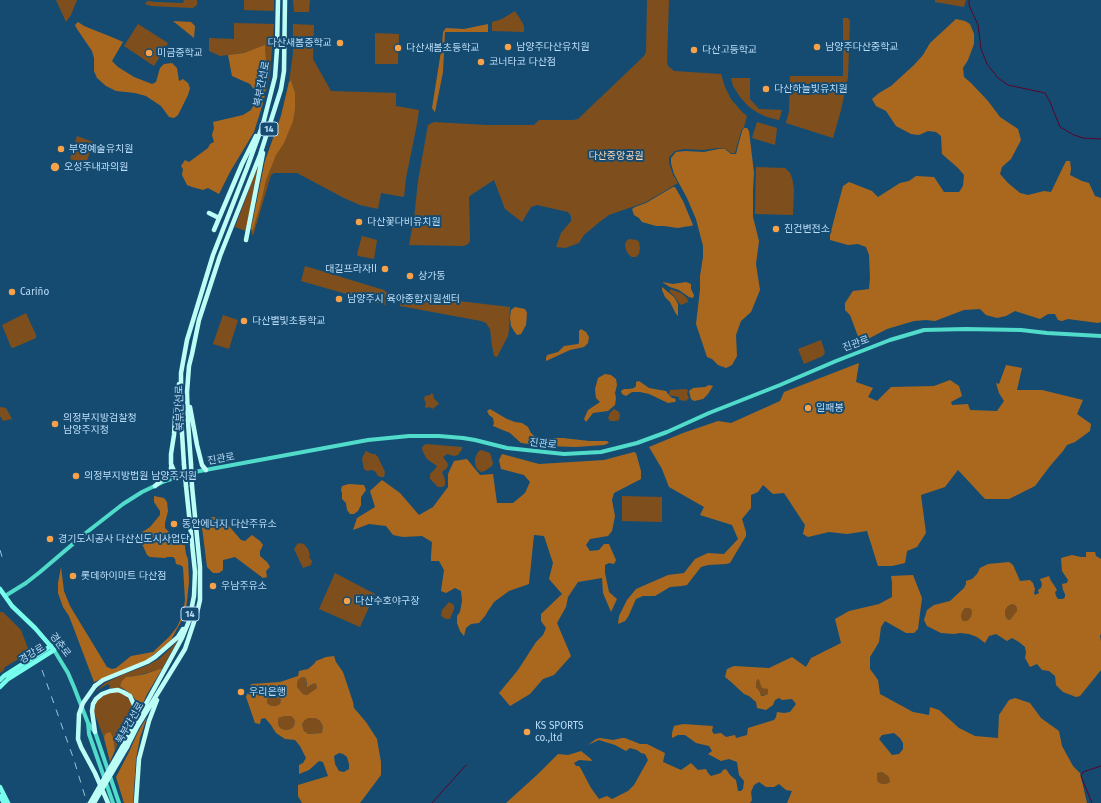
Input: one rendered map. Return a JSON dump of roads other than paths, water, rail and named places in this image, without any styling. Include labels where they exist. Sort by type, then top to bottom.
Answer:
[{"type":"highway","name":"북부간선로","points":[[94,803],[182,638],[189,621],[194,596],[194,572],[184,465],[181,417],[181,373],[188,340],[213,255],[263,124],[275,77],[278,0]]},
{"type":"highway","name":"북부간선로","points":[[90,803],[185,649],[200,600],[200,567],[192,486],[188,422],[187,392],[189,366],[199,320],[225,242],[251,179],[279,96],[284,71],[286,26],[285,0]]},
{"type":"highway","points":[[214,230],[242,164],[263,124]]},
{"type":"highway","points":[[246,240],[265,140]]},
{"type":"highway","points":[[209,213],[219,218]]},
{"type":"highway","points":[[155,486],[171,472],[171,454],[176,401],[181,373]]},
{"type":"highway","points":[[187,392],[196,445],[202,465],[206,470]]},
{"type":"highway","points":[[172,464],[177,478]]},
{"type":"highway","points":[[108,803],[78,738],[79,714],[83,703],[95,686],[103,680],[147,662],[155,657],[178,637],[189,621]]},
{"type":"highway","points":[[95,732],[92,711],[94,704],[96,699],[110,690],[118,690],[130,696],[136,709],[133,728]]},
{"type":"highway","points":[[136,803],[139,759],[149,721],[160,691]]},
{"type":"main road","name":"진관로","points":[[5,596],[26,584],[87,532],[123,504],[142,492],[189,473],[368,440],[409,436],[463,438],[507,448],[564,454],[601,452],[637,443],[667,432],[836,360],[890,340],[924,330],[1021,330],[1101,336]]},
{"type":"main road","name":"경춘로","points":[[0,589],[12,606],[51,646],[68,673],[88,723],[95,732],[119,803]]},
{"type":"main road","name":"경강로","points":[[0,680],[51,646]]},
{"type":"main road","name":"경강로","points":[[0,686],[8,679],[54,650]]},
{"type":"main road","name":"경춘로","points":[[88,723],[89,734],[113,803]]},
{"type":"main road","points":[[0,787],[8,803]]},
{"type":"main road","points":[[0,796],[4,803]]},
{"type":"waterway","points":[[969,0],[969,5],[978,25],[981,49],[987,64],[998,78],[1008,85],[1045,93],[1060,127],[1083,138],[1101,139]]},
{"type":"waterway","points":[[432,803],[466,765]]},
{"type":"waterway","points":[[1092,803],[1081,776],[1083,772],[1101,766]]},
{"type":"railway","points":[[0,550],[3,560]]},
{"type":"railway","points":[[42,670],[74,760],[87,803]]},
{"type":"place","name":"다산새봄중학교","points":[[340,43]]},
{"type":"place","name":"남양주다산유치원","points":[[508,47]]},
{"type":"place","name":"남양주다산중학교","points":[[817,47]]},
{"type":"place","name":"다산새봄초등학교","points":[[398,48]]},
{"type":"place","name":"다산고등학교","points":[[694,50]]},
{"type":"place","name":"미금중학교","points":[[149,53]]},
{"type":"place","name":"코너타코 다산점","points":[[481,62]]},
{"type":"place","name":"다산하늘빛유치원","points":[[766,89]]},
{"type":"place","name":"부영예술유치원","points":[[61,149]]},
{"type":"place","name":"오성주내과의원","points":[[55,167]]},
{"type":"place","name":"다산꽃다비유치원","points":[[359,222]]},
{"type":"place","name":"진건변전소","points":[[776,229]]},
{"type":"place","name":"대길프라자II","points":[[385,269]]},
{"type":"place","name":"상가동","points":[[410,276]]},
{"type":"place","name":"Cariño","points":[[12,292]]},
{"type":"place","name":"남양주시 육아종합지원센터","points":[[339,299]]},
{"type":"place","name":"다산별빛초등학교","points":[[244,321]]},
{"type":"place","name":"일패봉","points":[[808,408]]},
{"type":"place","name":"의정부지방검찰청 남양주지청","points":[[55,424]]},
{"type":"place","name":"의정부지방법원 남양주지원","points":[[76,476]]},
{"type":"place","name":"동안에너지 다산주유소","points":[[174,524]]},
{"type":"place","name":"경기도시공사 다산신도시사업단","points":[[50,539]]},
{"type":"place","name":"롯데하이마트 다산점","points":[[73,576]]},
{"type":"place","name":"우남주유소","points":[[213,586]]},
{"type":"place","name":"다산수호야구장","points":[[347,601]]},
{"type":"place","name":"우리은행","points":[[241,692]]},
{"type":"place","name":"KS SPORTS co.,ltd","points":[[527,732]]},
{"type":"park label","name":"다산중앙공원","points":[[616,156]]}]
